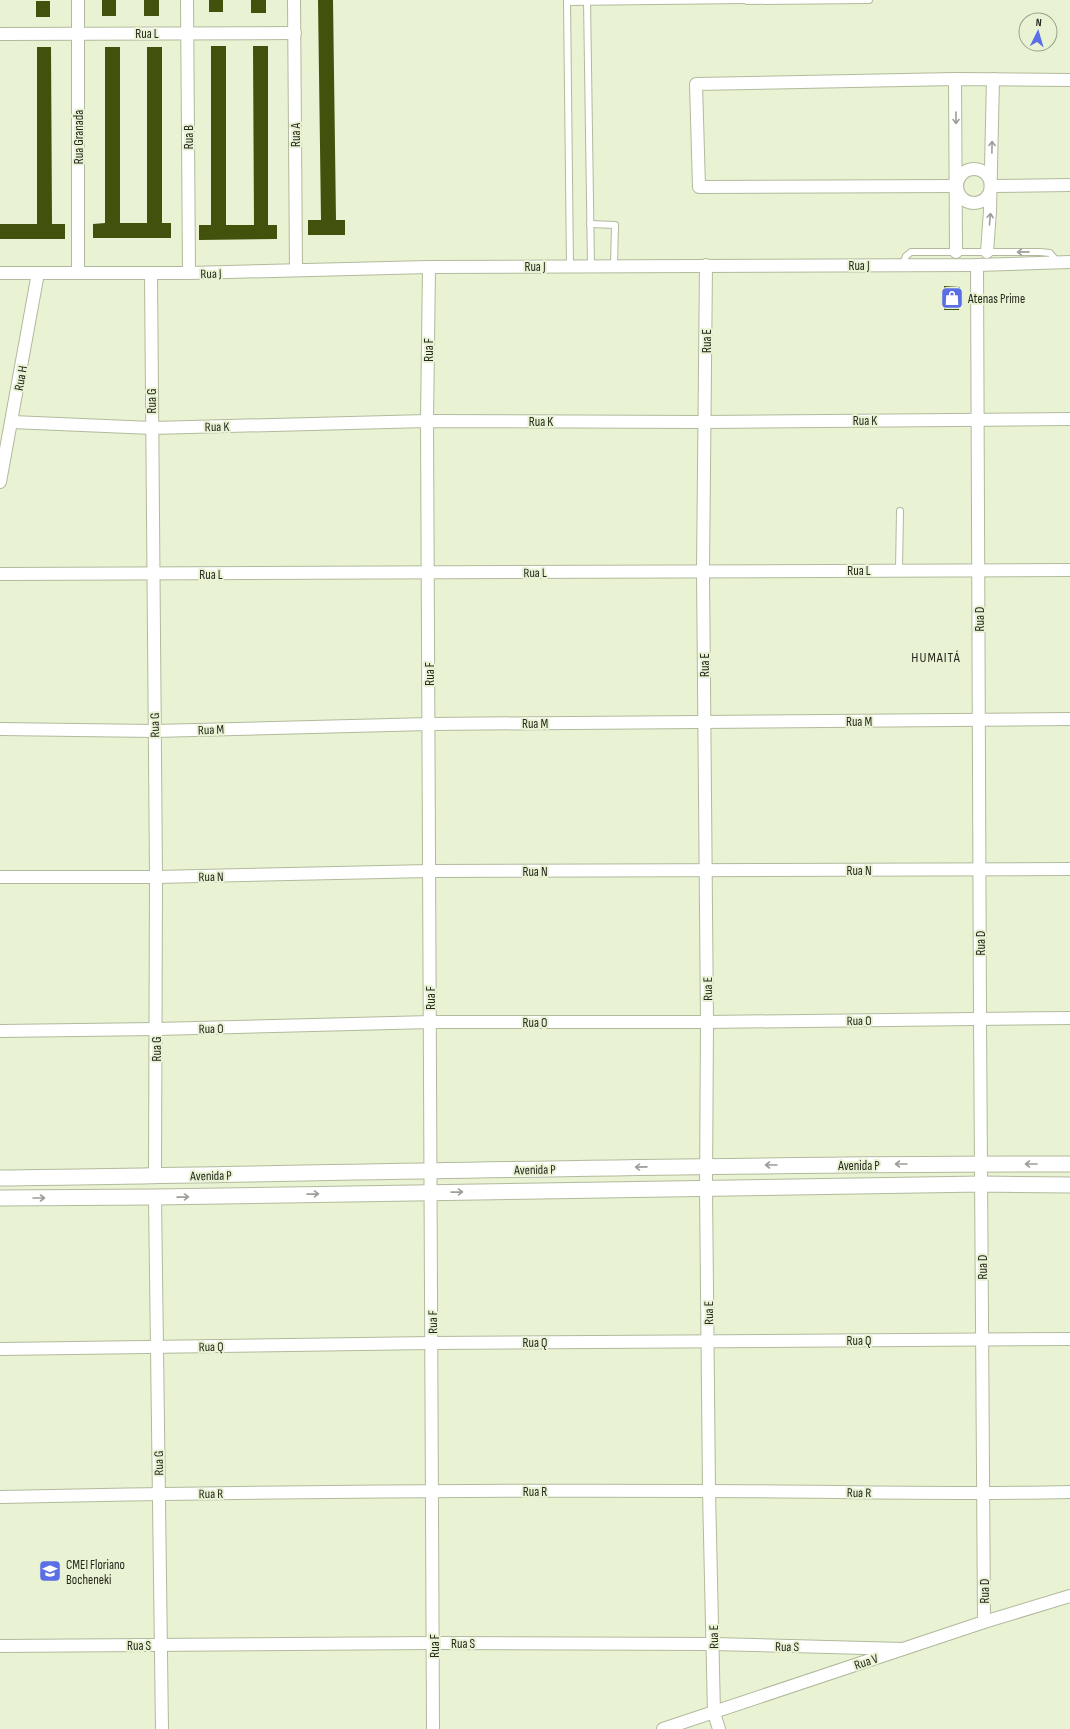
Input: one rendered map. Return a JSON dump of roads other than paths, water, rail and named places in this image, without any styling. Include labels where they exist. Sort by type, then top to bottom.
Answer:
[{"type":"street","name":"Rua Granada","points":[[78,0],[78,273]]},
{"type":"street","name":"Rua B","points":[[187,0],[189,273]]},
{"type":"street","name":"Rua A","points":[[294,0],[296,270]]},
{"type":"street","name":"Rua L","points":[[0,34],[78,32],[295,33]]},
{"type":"street","points":[[955,79],[957,186],[956,252]]},
{"type":"street","points":[[957,186],[699,187],[696,84],[955,79],[1070,80]]},
{"type":"street","points":[[987,252],[991,186],[993,79]]},
{"type":"street","points":[[977,169],[987,175],[991,186],[988,196],[980,202],[969,203],[960,196],[957,186],[960,175],[965,171],[977,169]]},
{"type":"street","points":[[991,186],[1070,185]]},
{"type":"street","name":"Rua J","points":[[0,274],[151,274],[429,266],[977,265],[1070,262]]},
{"type":"street","name":"Rua E","points":[[706,265],[703,570],[707,1022],[706,1188],[709,1491],[714,1713],[719,1729]]},
{"type":"street","name":"Rua D","points":[[977,265],[984,1622]]},
{"type":"street","name":"Rua F","points":[[429,266],[427,421],[431,1022],[430,1192],[434,1643],[433,1729]]},
{"type":"street","name":"Rua H","points":[[0,482],[38,273]]},
{"type":"street","name":"Rua G","points":[[151,274],[156,877],[155,1176]]},
{"type":"street","name":"Rua K","points":[[12,422],[152,428],[427,421],[705,422],[1070,419]]},
{"type":"street","name":"Rua L","points":[[0,574],[428,573],[703,570],[1070,570]]},
{"type":"street","name":"Rua M","points":[[0,729],[154,731],[429,724],[980,721],[1070,719]]},
{"type":"street","name":"Rua N","points":[[0,877],[156,877],[430,871],[1070,869]]},
{"type":"street","name":"Rua O","points":[[0,1031],[156,1029],[431,1022],[707,1022],[1070,1018]]},
{"type":"street","name":"Avenida P","points":[[0,1178],[430,1172],[707,1165],[1070,1164]]},
{"type":"street","name":"Avenida P","points":[[0,1198],[155,1197],[982,1184],[1070,1185]]},
{"type":"street","name":"Rua G","points":[[155,1197],[162,1729]]},
{"type":"street","name":"Rua Q","points":[[0,1349],[432,1343],[1070,1339]]},
{"type":"street","name":"Rua R","points":[[0,1497],[433,1490],[984,1494],[1070,1492]]},
{"type":"street","name":"Rua V","points":[[662,1729],[714,1713],[984,1622],[1070,1596]]},
{"type":"street","name":"Rua S","points":[[0,1646],[434,1643],[713,1644],[903,1649]]},
{"type":"lane","points":[[570,266],[567,1],[869,0]]},
{"type":"lane","points":[[588,1],[591,266]]},
{"type":"lane","points":[[590,224],[615,225],[614,266]]},
{"type":"lane","points":[[903,264],[906,256],[911,252],[1040,252],[1050,253],[1058,262]]},
{"type":"lane","points":[[899,570],[900,511]]},
{"type":"place","name":"Atenas Prime","points":[[952,298]]},
{"type":"place","name":"CMEI Floriano Bocheneki","points":[[50,1571]]},
{"type":"district","name":"HUMAITÁ","points":[[936,657]]}]
